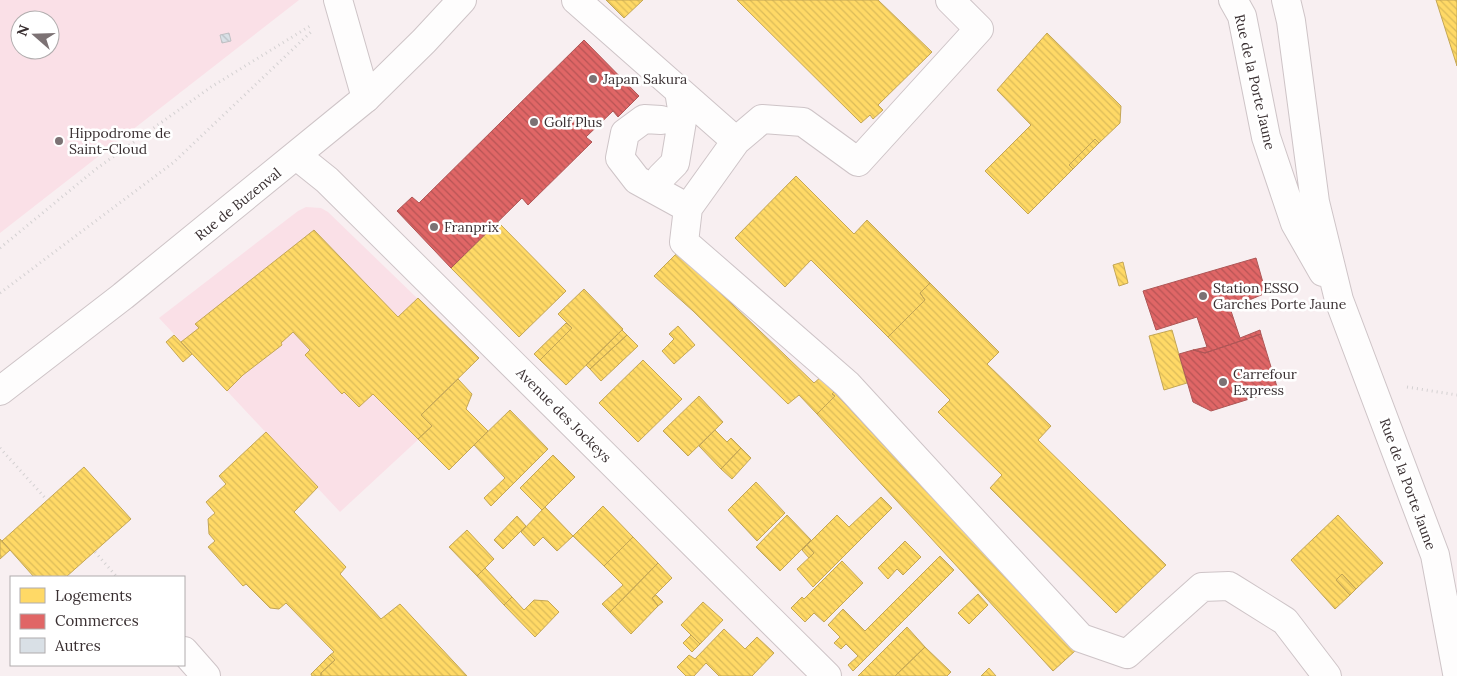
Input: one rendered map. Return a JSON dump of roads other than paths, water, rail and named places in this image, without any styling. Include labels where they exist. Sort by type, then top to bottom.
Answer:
[{"type":"main road","name":"Rue de Buzenval","points":[[0,391],[297,156],[366,98],[424,41],[462,0]]},
{"type":"main road","points":[[576,0],[736,141]]},
{"type":"main road","points":[[950,0],[979,29],[858,162],[803,122],[762,119],[736,141],[688,208],[684,242],[847,384],[1080,638],[1127,654],[1202,587],[1229,586],[1284,621],[1327,676]]},
{"type":"main road","name":"Rue de la Porte Jaune","points":[[1233,0],[1242,16],[1266,137],[1295,223],[1339,300]]},
{"type":"main road","name":"Rue de la Porte Jaune","points":[[1286,0],[1291,21],[1315,202],[1339,300],[1435,555],[1457,673]]},
{"type":"main road","points":[[339,4],[366,98]]},
{"type":"main road","points":[[661,177],[674,163],[683,115],[679,91]]},
{"type":"main road","points":[[661,120],[644,119],[626,133],[620,158],[637,180],[688,208]]},
{"type":"main road","name":"Avenue des Jockeys","points":[[297,156],[327,180],[827,676]]},
{"type":"main road","points":[[185,652],[206,676]]},
{"type":"place","name":"Japan Sakura","points":[[593,79]]},
{"type":"place","name":"Golf Plus","points":[[534,122]]},
{"type":"place","name":"Hippodrome de Saint-Cloud","points":[[59,141]]},
{"type":"place","name":"Franprix","points":[[434,227]]},
{"type":"place","name":"Station ESSO Garches Porte Jaune","points":[[1203,296]]},
{"type":"place","name":"Carrefour Express","points":[[1223,382]]}]
